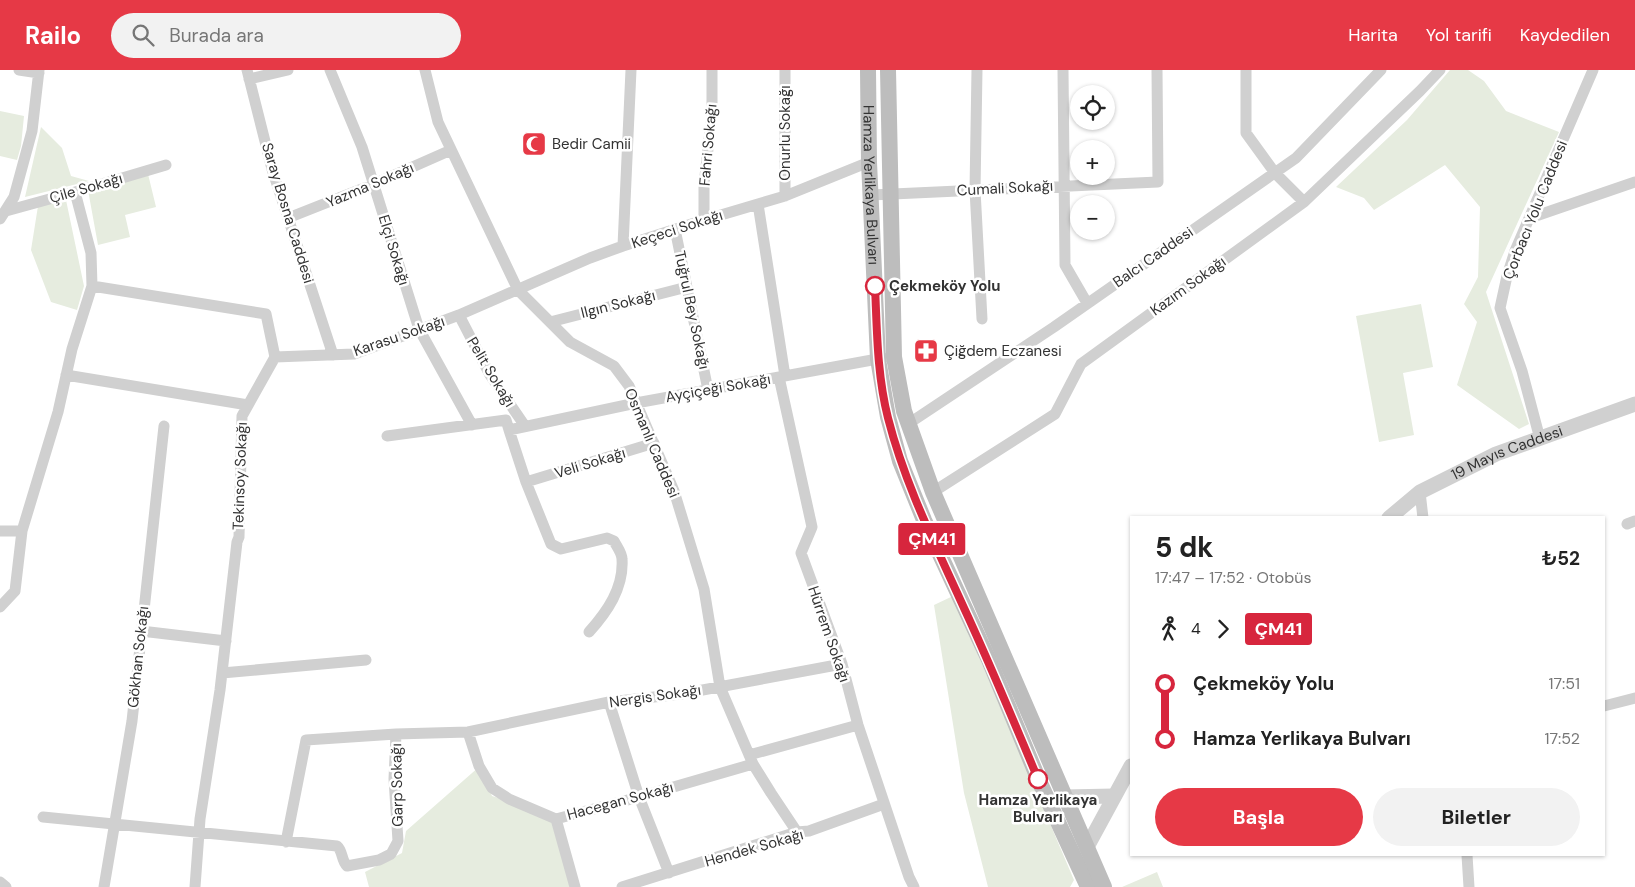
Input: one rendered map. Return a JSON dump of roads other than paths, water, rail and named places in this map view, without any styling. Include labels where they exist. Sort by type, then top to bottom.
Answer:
[{"type":"main road","name":"Hamza Yerlikaya Bulvarı","points":[[868,70],[869,162],[886,358],[888,417],[908,484],[1088,887]]},
{"type":"main road","name":"Hamza Yerlikaya Bulvarı","points":[[888,70],[890,195],[886,358],[933,492],[1104,887]]},
{"type":"street","points":[[3,215],[14,197],[32,131],[39,72],[19,70]]},
{"type":"street","points":[[248,74],[288,70]]},
{"type":"street","name":"Elçi Sokağı","points":[[330,70],[362,148],[419,330],[472,425]]},
{"type":"street","name":"Osmanlı Caddesi","points":[[425,70],[438,122],[518,290],[570,342],[614,366],[629,386],[674,491],[704,589],[720,687],[751,759],[770,793],[797,832]]},
{"type":"street","name":"Keçeci Sokağı","points":[[631,70],[624,246],[785,196],[869,162]]},
{"type":"street","name":"Fahri Sokağı","points":[[704,220],[704,185],[712,114],[712,70]]},
{"type":"street","name":"Onurlu Sokağı","points":[[785,70],[785,196]]},
{"type":"street","points":[[977,70],[975,190],[982,319]]},
{"type":"street","points":[[1063,70],[1065,266],[1087,303]]},
{"type":"street","name":"Cumali Sokağı","points":[[871,195],[1158,182],[1157,70]]},
{"type":"street","points":[[1246,70],[1246,133],[1275,173],[1304,202]]},
{"type":"street","name":"Balcı Caddesi","points":[[908,424],[1296,158],[1381,70]]},
{"type":"street","name":"Kazım Sokağı","points":[[933,492],[1055,414],[1081,364],[1304,202],[1440,70]]},
{"type":"street","name":"Çorbacı Yolu Caddesi","points":[[1540,439],[1522,371],[1500,308],[1507,276],[1593,70]]},
{"type":"street","name":"Saray Bosna Caddesi","points":[[248,74],[272,169],[333,355]]},
{"type":"street","name":"Yazma Sokağı","points":[[288,218],[374,184],[451,150]]},
{"type":"street","name":"Çile Sokağı","points":[[3,215],[166,165]]},
{"type":"street","points":[[1530,218],[1635,182]]},
{"type":"street","points":[[0,607],[15,591],[22,531],[58,412],[72,349],[92,286],[91,253],[75,192]]},
{"type":"street","name":"Hürrem Sokağı","points":[[758,204],[782,376],[812,527],[801,553],[842,664],[858,725],[914,887]]},
{"type":"street","name":"Tuğrul Bey Sokağı","points":[[675,229],[708,390]]},
{"type":"street","name":"Karasu Sokağı","points":[[275,357],[354,354],[459,316],[590,258],[624,246]]},
{"type":"street","points":[[92,286],[266,314],[275,357]]},
{"type":"street","name":"Ilgın Sokağı","points":[[550,322],[687,287]]},
{"type":"street","name":"Pelit Sokağı","points":[[459,316],[490,375],[526,426]]},
{"type":"street","name":"Tekinsoy Sokağı","points":[[195,887],[199,833],[239,537],[242,416],[275,357]]},
{"type":"street","name":"Ayçiçeği Sokağı","points":[[509,430],[636,403],[886,358]]},
{"type":"street","points":[[66,375],[248,405]]},
{"type":"street","name":"19 Mayıs Caddesi","points":[[1391,516],[1420,492],[1496,454],[1635,404]]},
{"type":"street","points":[[388,436],[506,420],[526,482],[550,544],[562,549],[607,538],[614,541],[623,558],[619,588],[604,615],[589,632]]},
{"type":"street","name":"Gökhan Sokağı","points":[[104,887],[132,721],[164,426]]},
{"type":"street","name":"Veli Sokağı","points":[[526,482],[654,443]]},
{"type":"street","points":[[1420,492],[1423,516]]},
{"type":"street","points":[[0,532],[22,531]]},
{"type":"street","points":[[141,631],[226,641]]},
{"type":"street","points":[[222,673],[366,660]]},
{"type":"street","name":"Nergis Sokağı","points":[[286,842],[306,740],[396,734],[468,732],[608,702],[680,694],[842,664]]},
{"type":"street","points":[[1605,706],[1635,698]]},
{"type":"street","points":[[608,702],[639,798],[669,873]]},
{"type":"street","name":"Hacegan Sokağı","points":[[468,732],[479,766],[492,788],[509,799],[556,819],[639,798],[751,759],[858,725]]},
{"type":"street","name":"Garp Sokağı","points":[[286,842],[337,846],[340,849],[343,862],[347,866],[356,866],[380,860],[391,854],[398,841],[394,779],[396,734]]},
{"type":"street","points":[[1087,847],[1130,768]]},
{"type":"street","points":[[1064,797],[1114,796]]},
{"type":"street","name":"Hendek Sokağı","points":[[622,887],[797,832],[809,831],[884,804]]},
{"type":"street","points":[[43,817],[286,842]]},
{"type":"street","points":[[556,819],[575,887]]},
{"type":"street","points":[[1467,856],[1469,887]]},
{"type":"street","points":[[0,882],[6,887]]},
{"type":"place","name":"Bedir Camii","points":[[534,144]]},
{"type":"place","name":"Çekmeköy Yolu","points":[[875,286]]},
{"type":"place","name":"Çiğdem Eczanesi","points":[[926,351]]},
{"type":"place","name":"Hamza Yerlikaya Bulvarı","points":[[1038,779]]}]
